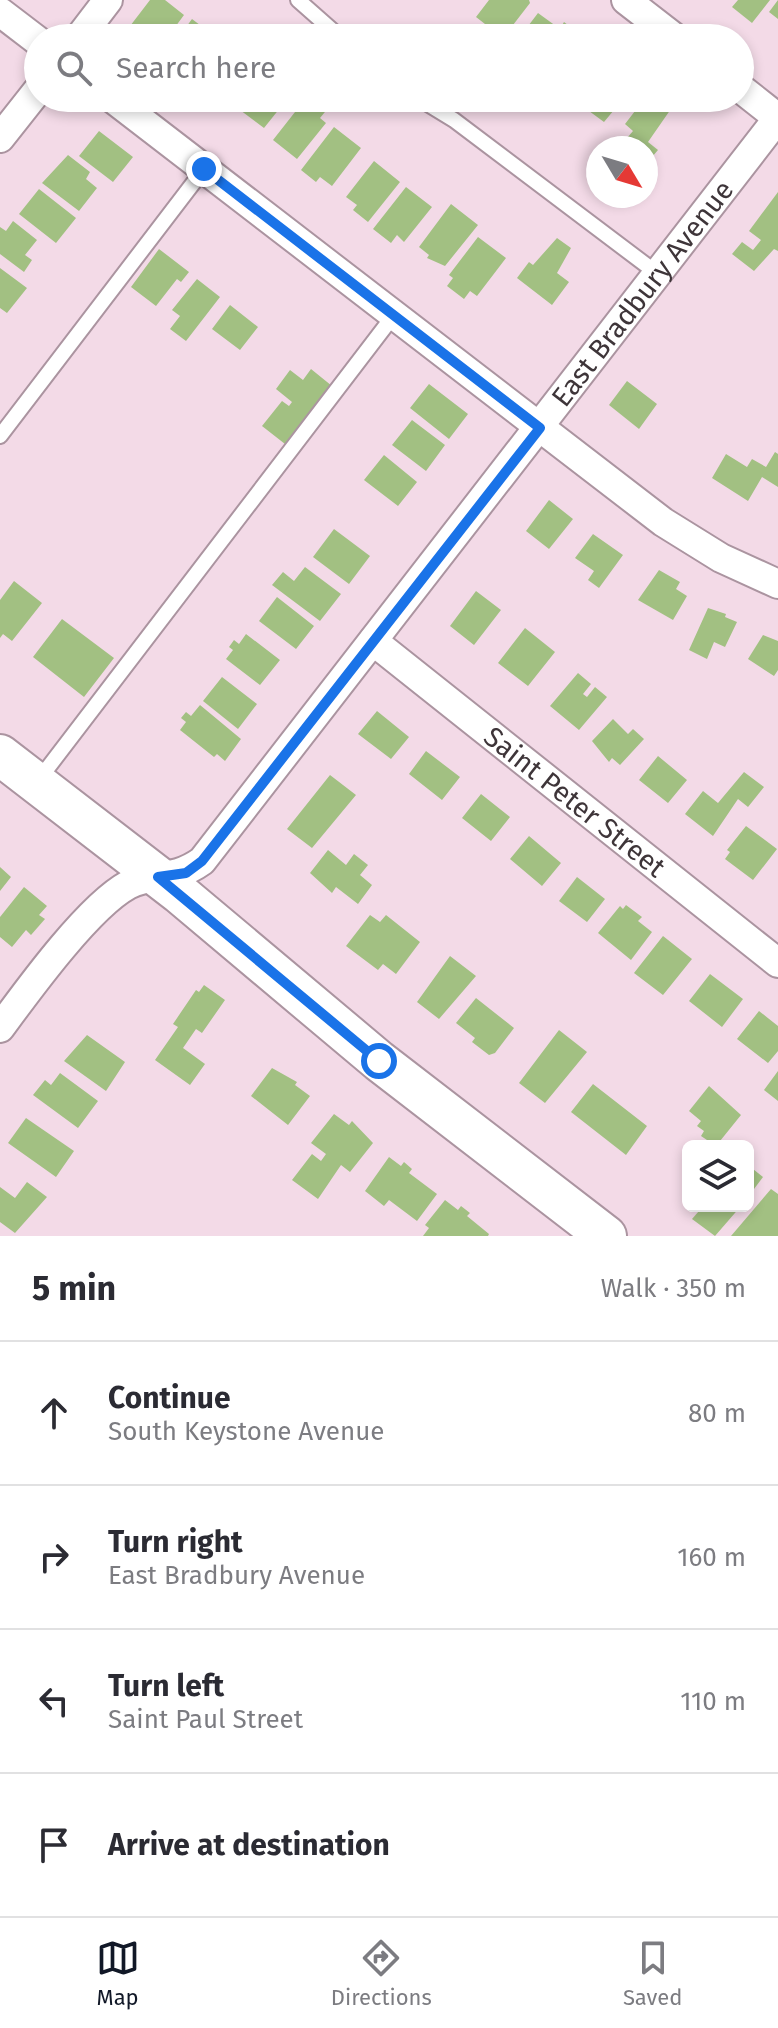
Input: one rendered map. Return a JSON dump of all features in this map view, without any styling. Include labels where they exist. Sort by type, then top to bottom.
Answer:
[{"type":"main road","points":[[0,755],[158,877],[379,1061],[606,1236]]},
{"type":"street","points":[[90,24],[108,0]]},
{"type":"street","points":[[626,0],[657,24]]},
{"type":"street","points":[[0,12],[24,30]]},
{"type":"street","points":[[754,99],[778,118]]},
{"type":"street","points":[[0,138],[24,108]]},
{"type":"street","points":[[130,112],[680,534],[721,558],[778,584]]},
{"type":"street","name":"East Bradbury Avenue","points":[[0,1028],[43,971],[112,896],[129,884],[186,873],[202,861],[778,118]]},
{"type":"street","name":"Saint Peter Street","points":[[373,641],[778,963]]},
{"type":"lane","points":[[298,0],[325,24]]},
{"type":"lane","points":[[441,112],[658,274]]},
{"type":"lane","points":[[0,436],[204,169]]},
{"type":"lane","points":[[37,783],[394,315]]},
{"type":"building","points":[[150,0],[165,0],[184,15],[177,24],[132,24]]},
{"type":"building","points":[[489,0],[529,0],[530,3],[514,24],[485,24],[476,17]]},
{"type":"building","points":[[738,0],[770,0],[752,23],[732,7]]},
{"type":"building","points":[[778,0],[778,19],[769,12]]},
{"type":"building","points":[[538,13],[553,24],[530,24]]},
{"type":"building","points":[[243,112],[277,112],[264,128]]},
{"type":"building","points":[[295,112],[325,112],[320,118],[326,123],[297,159],[273,140]]},
{"type":"building","points":[[590,112],[612,112],[604,122]]},
{"type":"building","points":[[634,112],[669,112],[652,136],[629,136],[633,131],[625,124]]},
{"type":"building","points":[[334,127],[361,148],[332,186],[320,177],[316,182],[301,170]]},
{"type":"building","points":[[99,131],[133,157],[113,182],[79,156]]},
{"type":"building","points":[[68,155],[90,172],[86,179],[97,188],[79,211],[42,183]]},
{"type":"building","points":[[374,161],[400,182],[368,222],[353,210],[357,205],[346,197]]},
{"type":"building","points":[[406,187],[432,207],[404,242],[397,235],[391,243],[373,229]]},
{"type":"building","points":[[39,189],[76,218],[56,243],[19,214]]},
{"type":"building","points":[[778,192],[778,251],[774,249],[754,271],[732,254],[742,242],[753,250],[761,240],[749,231]]},
{"type":"building","points":[[451,204],[478,225],[445,266],[427,258],[429,255],[419,247]]},
{"type":"building","points":[[13,221],[37,240],[25,255],[32,260],[24,272],[0,254],[0,227],[6,231]]},
{"type":"building","points":[[478,237],[506,258],[477,296],[470,291],[464,299],[447,286],[453,278],[449,275]]},
{"type":"building","points":[[557,238],[571,248],[557,273],[569,282],[552,305],[517,278],[529,262],[533,265]]},
{"type":"building","points":[[159,249],[189,272],[181,282],[177,279],[156,306],[131,287]]},
{"type":"building","points":[[0,268],[27,288],[7,313],[0,308]]},
{"type":"building","points":[[197,279],[220,297],[186,341],[170,329],[180,316],[172,310]]},
{"type":"building","points":[[230,305],[258,327],[240,350],[212,329]]},
{"type":"building","points":[[311,369],[332,386],[285,444],[262,426],[282,401],[289,406],[292,402],[276,389],[290,370],[303,380]]},
{"type":"building","points":[[627,381],[657,404],[639,429],[609,405]]},
{"type":"building","points":[[429,384],[468,414],[449,439],[410,408]]},
{"type":"building","points":[[412,420],[445,445],[426,471],[392,445]]},
{"type":"building","points":[[775,452],[778,454],[778,487],[762,477],[748,501],[712,478],[726,454],[747,467],[752,459],[766,467]]},
{"type":"building","points":[[384,455],[417,482],[398,506],[364,480]]},
{"type":"building","points":[[549,500],[573,519],[549,549],[526,531]]},
{"type":"building","points":[[334,529],[370,556],[349,584],[313,557]]},
{"type":"building","points":[[593,534],[623,555],[599,588],[588,580],[594,571],[575,558]]},
{"type":"building","points":[[305,567],[341,594],[320,621],[272,585],[283,572],[294,581]]},
{"type":"building","points":[[659,570],[680,582],[676,589],[687,596],[673,620],[638,600]]},
{"type":"building","points":[[14,581],[42,603],[12,641],[3,634],[0,638],[0,600]]},
{"type":"building","points":[[476,591],[501,610],[474,645],[450,626]]},
{"type":"building","points":[[277,597],[314,626],[296,649],[259,621]]},
{"type":"building","points":[[708,608],[726,614],[725,617],[737,622],[725,647],[714,642],[707,659],[689,650]]},
{"type":"building","points":[[62,619],[114,658],[84,697],[33,657]]},
{"type":"building","points":[[525,628],[555,652],[528,686],[498,663]]},
{"type":"building","points":[[246,634],[280,660],[260,685],[226,659],[233,650],[229,647],[234,640],[239,644]]},
{"type":"building","points":[[763,635],[778,641],[778,670],[774,676],[748,659]]},
{"type":"building","points":[[578,673],[591,684],[583,694],[587,697],[595,687],[607,697],[579,730],[550,706]]},
{"type":"building","points":[[222,677],[257,704],[238,729],[203,701]]},
{"type":"building","points":[[200,705],[241,739],[225,761],[217,754],[214,757],[180,730],[186,722],[181,718],[186,712],[191,716]]},
{"type":"building","points":[[377,711],[409,737],[391,759],[358,734]]},
{"type":"building","points":[[613,719],[628,734],[633,729],[644,739],[620,765],[612,758],[609,762],[592,741]]},
{"type":"building","points":[[426,751],[460,777],[442,800],[409,774]]},
{"type":"building","points":[[658,756],[687,780],[668,803],[639,780]]},
{"type":"building","points":[[744,772],[764,787],[748,807],[738,799],[713,836],[685,814],[703,791],[718,803]]},
{"type":"building","points":[[330,775],[356,795],[312,848],[287,829]]},
{"type":"building","points":[[481,794],[510,817],[491,841],[462,818]]},
{"type":"building","points":[[746,826],[777,849],[753,880],[725,859],[730,852],[727,850]]},
{"type":"building","points":[[529,836],[561,863],[542,886],[510,859]]},
{"type":"building","points":[[328,850],[346,865],[354,854],[368,865],[360,875],[372,885],[358,904],[336,887],[332,893],[310,873]]},
{"type":"building","points":[[0,867],[11,877],[0,891]]},
{"type":"building","points":[[577,877],[605,899],[587,922],[559,901]]},
{"type":"building","points":[[24,887],[47,906],[39,915],[45,919],[31,935],[26,930],[12,947],[0,937],[0,917]]},
{"type":"building","points":[[626,905],[642,917],[638,921],[652,932],[631,960],[598,933],[620,906],[623,909]]},
{"type":"building","points":[[370,915],[380,922],[386,915],[420,942],[396,974],[383,964],[378,970],[346,946]]},
{"type":"building","points":[[663,936],[692,959],[663,995],[634,973]]},
{"type":"building","points":[[450,956],[476,976],[439,1019],[417,1002]]},
{"type":"building","points":[[710,974],[743,999],[722,1027],[689,1001]]},
{"type":"building","points":[[204,985],[225,1000],[202,1033],[196,1029],[183,1048],[205,1064],[190,1085],[155,1060],[178,1027],[173,1024],[196,990],[199,992]]},
{"type":"building","points":[[476,998],[514,1028],[495,1053],[489,1055],[472,1042],[475,1038],[456,1023]]},
{"type":"building","points":[[759,1011],[778,1026],[778,1051],[768,1063],[737,1039]]},
{"type":"building","points":[[559,1030],[587,1052],[545,1103],[519,1083]]},
{"type":"building","points":[[87,1035],[125,1062],[106,1091],[64,1061]]},
{"type":"building","points":[[272,1068],[297,1082],[295,1085],[310,1096],[288,1125],[251,1096]]},
{"type":"building","points":[[778,1071],[778,1101],[764,1090]]},
{"type":"building","points":[[60,1073],[98,1101],[78,1128],[33,1095],[45,1080],[51,1085]]},
{"type":"building","points":[[593,1084],[647,1126],[626,1155],[571,1112]]},
{"type":"building","points":[[709,1086],[741,1115],[721,1140],[707,1140],[701,1136],[704,1131],[697,1126],[701,1121],[689,1111]]},
{"type":"building","points":[[334,1114],[349,1125],[352,1121],[373,1143],[350,1172],[341,1165],[318,1199],[292,1180],[312,1154],[321,1161],[326,1154],[311,1143]]},
{"type":"building","points":[[26,1118],[74,1151],[56,1177],[8,1143]]},
{"type":"building","points":[[389,1157],[401,1166],[404,1162],[412,1169],[409,1173],[437,1194],[417,1221],[389,1200],[384,1206],[365,1191]]},
{"type":"building","points":[[754,1170],[763,1177],[754,1189]]},
{"type":"building","points":[[27,1182],[47,1197],[15,1233],[0,1222],[0,1187],[15,1198]]},
{"type":"building","points":[[771,1189],[778,1194],[778,1236],[731,1236]]},
{"type":"building","points":[[445,1200],[458,1210],[461,1206],[470,1213],[467,1216],[488,1236],[423,1236],[429,1228],[425,1225]]},
{"type":"building","points":[[698,1212],[736,1212],[715,1236],[692,1219]]},
{"type":"route","points":[[204,169],[540,428],[202,861],[186,873],[158,877],[379,1061]]}]
